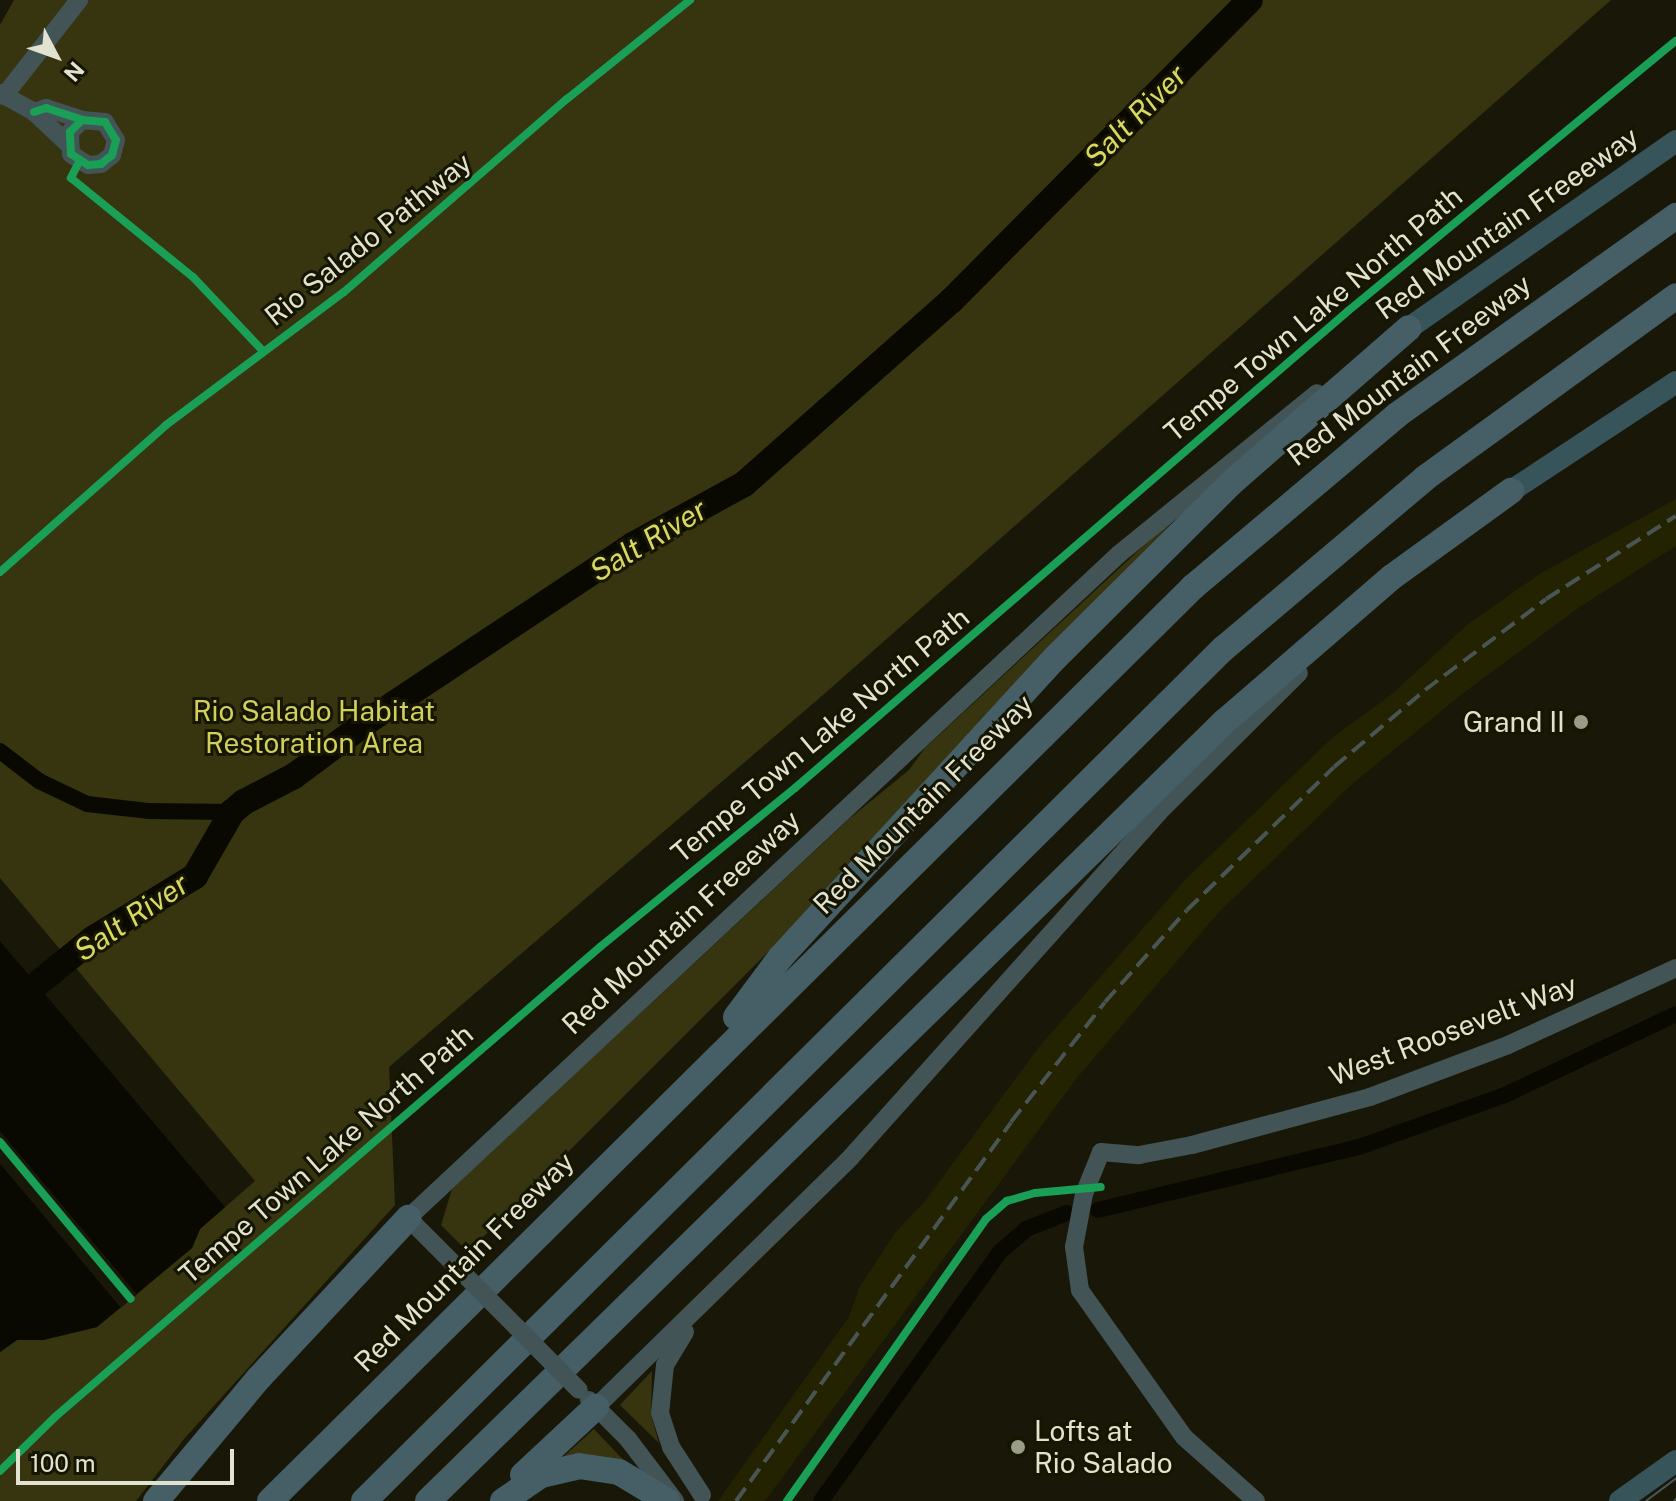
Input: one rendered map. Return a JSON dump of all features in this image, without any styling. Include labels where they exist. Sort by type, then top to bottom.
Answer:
[{"type":"highway","name":"Red Mountain Freeway","points":[[270,1501],[1086,687],[1233,551],[1429,391],[1676,216]]},
{"type":"highway","points":[[364,1501],[1214,658],[1425,478],[1676,296]]},
{"type":"highway","points":[[684,1089],[780,958],[1056,657],[1230,484],[1409,328]]},
{"type":"highway","points":[[428,1501],[1213,732],[1381,587],[1511,491]]},
{"type":"highway","points":[[156,1501],[259,1378],[408,1218]]},
{"type":"highway","points":[[501,1501],[587,1398]]},
{"type":"highway","points":[[501,1501],[541,1475],[579,1466],[619,1472],[667,1501]]},
{"type":"main road","name":"Red Mountain Freeeway","points":[[1409,328],[1676,141]]},
{"type":"main road","points":[[1511,491],[1676,382]]},
{"type":"main road","points":[[1620,1501],[1676,1461]]},
{"type":"street","points":[[34,112],[46,108],[82,120],[97,119],[110,127],[116,140],[112,155],[101,164],[88,165],[76,160],[68,144],[34,112],[2,94],[79,0]]},
{"type":"street","points":[[68,144],[70,132],[82,120]]},
{"type":"street","name":"Red Mountain Freeeway","points":[[408,1218],[1149,527],[1282,419],[1409,328]]},
{"type":"street","points":[[706,1498],[666,1437],[660,1413],[662,1376],[675,1342],[873,1133],[1209,760],[1327,647],[1511,491]]},
{"type":"street","name":"West Roosevelt Way","points":[[1256,1501],[1195,1449],[1090,1308],[1076,1277],[1076,1236],[1084,1194],[1101,1152],[1139,1155],[1192,1145],[1370,1097],[1508,1045],[1676,968]]},
{"type":"street","points":[[408,1218],[628,1439],[675,1501]]},
{"type":"street","points":[[587,1398],[760,1250]]},
{"type":"street","points":[[628,1439],[706,1498]]},
{"type":"shaded area","points":[[1676,499],[1676,546],[1581,606],[1462,694],[1351,785],[1219,912],[1076,1079],[765,1501],[718,1501],[849,1317],[859,1288],[895,1233],[925,1201],[1039,1047],[1187,878],[1333,737],[1392,694],[1468,624],[1541,573]]},
{"type":"shaded area","points":[[0,941],[225,1207],[200,1229],[192,1248],[97,1327],[43,1340],[17,1340],[0,1352]]},
{"type":"green space","name":"Rio Salado Habitat Restoration Area","points":[[14,0],[1611,0],[823,695],[389,1067],[395,1205],[184,1439],[136,1501],[0,1501],[0,1352],[17,1340],[43,1340],[97,1327],[192,1248],[200,1229],[255,1181],[0,878],[0,25]]},
{"type":"green space","points":[[1192,501],[893,827],[468,1252],[441,1225],[452,1189],[849,819],[909,770],[925,748]]},
{"type":"green space","points":[[652,1371],[651,1415],[659,1443],[620,1405]]},
{"type":"green space","points":[[594,1429],[630,1467],[563,1457]]},
{"type":"pier","points":[[0,1131],[137,1294],[121,1308],[0,1164]]},
{"type":"waterway","name":"Salt River","points":[[0,1014],[94,938],[195,876],[232,812],[244,802],[294,776],[368,721],[633,545],[744,484],[951,301],[1250,0]]},
{"type":"waterway","points":[[0,751],[39,781],[87,804],[148,811],[232,812]]},
{"type":"waterway","points":[[1098,1210],[1359,1147],[1505,1095],[1676,1014]]},
{"type":"waterway","points":[[821,1501],[1000,1252],[1026,1229],[1067,1213]]},
{"type":"tram line","points":[[1646,1501],[1676,1478]]},
{"type":"railway","points":[[736,1501],[1011,1122],[1105,1002],[1187,910],[1334,767],[1425,690],[1546,599],[1676,516]]},
{"type":"cycle path","name":"Rio Salado Pathway","points":[[0,572],[166,425],[344,292],[567,99],[690,0]]},
{"type":"cycle path","name":"Tempe Town Lake North Path","points":[[0,1471],[55,1417],[600,947],[795,788],[1348,311],[1676,41]]},
{"type":"cycle path","points":[[34,112],[46,108],[82,120],[105,122],[116,140],[112,155],[101,164],[88,165],[71,154],[70,132],[82,120]]},
{"type":"cycle path","points":[[79,162],[71,178],[193,277],[262,350]]},
{"type":"cycle path","points":[[0,1142],[131,1299]]},
{"type":"cycle path","points":[[787,1501],[986,1219],[1007,1201],[1035,1193],[1101,1187]]},
{"type":"place","name":"Grand II","points":[[1581,722]]},
{"type":"place","name":"Lofts at Rio Salado","points":[[1018,1447]]}]
